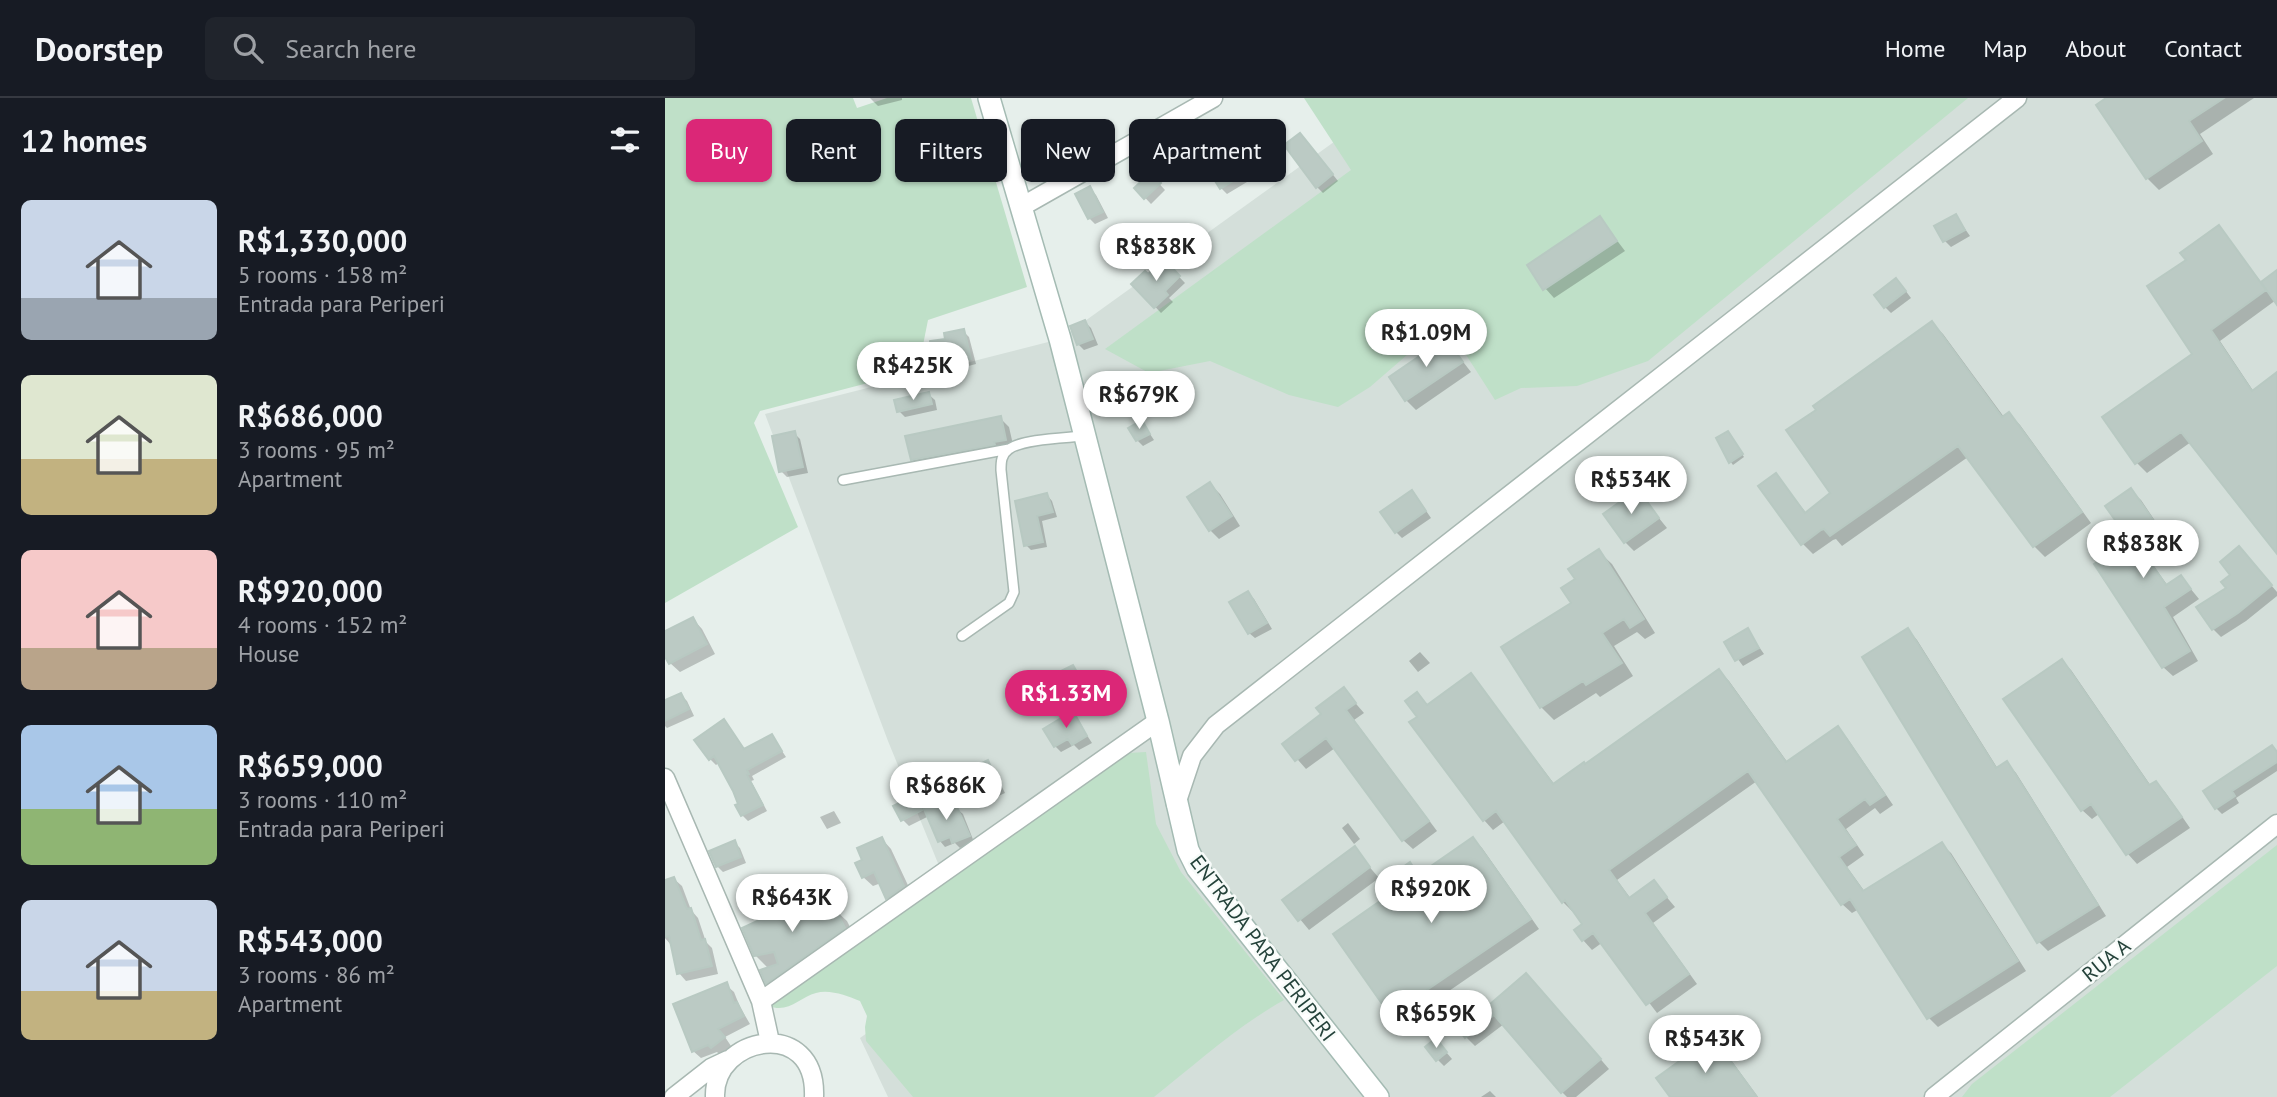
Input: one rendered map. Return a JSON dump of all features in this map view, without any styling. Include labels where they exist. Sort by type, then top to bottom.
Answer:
[{"type":"main road","name":"ENTRADA PARA PERIPERI","points":[[989,98],[1061,339],[1188,850],[1197,868],[1378,1097]]},
{"type":"street","points":[[1021,207],[1213,98]]},
{"type":"street","points":[[1176,803],[1192,756],[1216,725],[2017,98]]},
{"type":"street","points":[[761,1001],[1158,721]]},
{"type":"street","points":[[665,778],[761,1001],[770,1042]]},
{"type":"street","name":"RUA A","points":[[1934,1097],[2277,824]]},
{"type":"street","points":[[674,1097],[711,1068],[745,1049],[770,1042],[786,1045],[799,1055],[812,1078],[814,1097]]},
{"type":"street","points":[[715,1097],[719,1075],[731,1059]]},
{"type":"lane","points":[[843,480],[1025,444],[1085,435]]},
{"type":"lane","points":[[962,636],[1009,603],[1014,592],[1001,470],[1002,459],[1009,449]]},
{"type":"shaded area","points":[[1395,98],[2277,98],[2277,1097],[888,1097],[860,1038],[887,1019],[942,873],[888,741],[765,414],[1060,339],[1278,182],[1286,182],[1286,176]]},
{"type":"green space","points":[[665,98],[853,98],[857,108],[887,98],[971,98],[977,119],[895,119],[895,182],[996,182],[1027,287],[928,320],[918,370],[760,411],[754,423],[798,527],[665,603]]},
{"type":"green space","points":[[1304,98],[1968,98],[1648,361],[1577,386],[1521,388],[1495,400],[1445,322],[1370,387],[1338,407],[1289,395],[1210,361],[1149,373],[1105,349],[1351,170]]},
{"type":"green space","points":[[1146,752],[1156,824],[1181,872],[1284,1000],[1233,1034],[1154,1097],[913,1097],[866,1041],[867,1016],[860,1001],[821,992],[782,1008],[769,1006],[767,1002],[1128,753]]},
{"type":"green space","points":[[2277,845],[2277,966],[2110,1097],[1962,1097],[1972,1084]]},
{"type":"building","points":[[2106,98],[2224,98],[2189,121],[2202,141],[2146,179],[2096,105]]},
{"type":"building","points":[[1300,133],[1333,174],[1316,188],[1286,148],[1286,144]]},
{"type":"building","points":[[1140,182],[1161,183],[1144,199],[1134,188]]},
{"type":"building","points":[[1216,182],[1232,182],[1220,189]]},
{"type":"building","points":[[1090,186],[1103,212],[1088,219],[1075,194]]},
{"type":"building","points":[[1956,214],[1965,230],[1943,242],[1934,226]]},
{"type":"building","points":[[1600,216],[1617,241],[1543,290],[1527,265]]},
{"type":"building","points":[[2219,225],[2266,290],[2211,330],[2252,391],[2277,372],[2277,554],[2181,432],[2135,464],[2102,417],[2192,354],[2147,286],[2186,260],[2180,253]]},
{"type":"building","points":[[1165,260],[1180,276],[1165,291],[1168,295],[1154,308],[1131,284],[1145,271],[1148,274]]},
{"type":"building","points":[[2277,270],[2277,305],[2261,282]]},
{"type":"building","points":[[1896,278],[1906,291],[1884,308],[1874,295]]},
{"type":"building","points":[[1085,320],[1093,339],[1077,345],[1070,326]]},
{"type":"building","points":[[1932,321],[2002,417],[2009,412],[2082,512],[2033,547],[1958,446],[1830,536],[1824,529],[1801,545],[1758,486],[1776,473],[1805,513],[1830,493],[1786,430],[1816,410],[1813,406]]},
{"type":"building","points":[[964,329],[971,359],[934,368],[930,341],[945,339],[944,333]]},
{"type":"building","points":[[1446,338],[1463,362],[1405,401],[1389,377]]},
{"type":"building","points":[[929,392],[932,404],[897,412],[894,400]]},
{"type":"building","points":[[1001,416],[1006,440],[994,442],[995,445],[911,460],[905,436]]},
{"type":"building","points":[[1142,420],[1150,434],[1136,441],[1128,428]]},
{"type":"building","points":[[795,431],[803,467],[779,472],[772,436]]},
{"type":"building","points":[[1728,431],[1743,454],[1729,463],[1716,438]]},
{"type":"building","points":[[1210,482],[1232,516],[1209,531],[1187,497]]},
{"type":"building","points":[[2131,488],[2162,533],[2140,547],[2166,585],[2181,575],[2191,589],[2164,607],[2190,651],[2162,668],[2094,564],[2124,544],[2115,530],[2120,527],[2105,506]]},
{"type":"building","points":[[1638,489],[1659,518],[1624,543],[1603,514]]},
{"type":"building","points":[[1412,490],[1426,511],[1395,533],[1380,512]]},
{"type":"building","points":[[1047,493],[1053,512],[1037,516],[1043,542],[1024,546],[1015,501]]},
{"type":"building","points":[[2239,546],[2272,585],[2212,630],[2196,607],[2226,588],[2221,582],[2230,575],[2220,562]]},
{"type":"building","points":[[1599,549],[1644,619],[1630,628],[1624,619],[1602,633],[1622,663],[1586,685],[1583,681],[1540,708],[1501,647],[1571,603],[1561,588],[1575,579],[1568,569]]},
{"type":"building","points":[[1248,591],[1267,623],[1248,634],[1229,602]]},
{"type":"building","points":[[693,617],[707,644],[669,664],[665,657],[665,631]]},
{"type":"building","points":[[1748,628],[1759,648],[1735,661],[1724,642]]},
{"type":"building","points":[[1908,628],[1996,768],[2007,761],[2098,905],[2037,943],[1862,657]]},
{"type":"building","points":[[2062,659],[2149,785],[2156,781],[2182,817],[2126,855],[2091,804],[2081,811],[2003,699]]},
{"type":"building","points":[[1073,665],[1087,690],[1072,699],[1057,673]]},
{"type":"building","points":[[1719,669],[1786,762],[1838,726],[1885,795],[1870,805],[1865,799],[1837,819],[1856,845],[1839,857],[1863,891],[1942,842],[2018,961],[1927,1019],[1850,899],[1841,905],[1748,771],[1609,870],[1629,898],[1654,880],[1667,897],[1645,913],[1689,974],[1646,1005],[1593,933],[1582,941],[1574,930],[1582,924],[1565,900],[1562,903],[1496,811],[1483,821],[1409,722],[1417,717],[1405,701],[1417,692],[1427,705],[1471,673],[1553,784]]},
{"type":"building","points":[[1344,687],[1356,703],[1346,710],[1429,821],[1402,841],[1326,738],[1295,761],[1282,744],[1321,714],[1316,708]]},
{"type":"building","points":[[681,693],[689,709],[665,721],[665,700]]},
{"type":"building","points":[[1073,711],[1087,736],[1072,745],[1068,739],[1054,747],[1043,729]]},
{"type":"building","points":[[724,719],[744,749],[772,734],[782,751],[747,770],[763,805],[741,816],[735,805],[738,804],[733,791],[714,756],[709,760],[694,740]]},
{"type":"building","points":[[2272,745],[2277,752],[2277,762],[2232,791],[2235,796],[2215,809],[2203,791]]},
{"type":"building","points":[[988,760],[1000,787],[986,793],[973,767]]},
{"type":"building","points":[[915,795],[922,810],[901,821],[893,806]]},
{"type":"building","points":[[947,800],[949,810],[957,807],[970,836],[952,843],[950,837],[938,842],[923,807]]},
{"type":"building","points":[[882,837],[904,886],[886,899],[874,872],[862,878],[855,863],[862,860],[857,848]]},
{"type":"building","points":[[1473,837],[1531,919],[1390,1015],[1333,934],[1400,887],[1392,875],[1410,862],[1418,875]]},
{"type":"building","points":[[735,840],[741,857],[716,867],[709,851]]},
{"type":"building","points":[[1355,846],[1370,867],[1298,921],[1282,900]]},
{"type":"building","points":[[674,877],[687,909],[691,908],[701,940],[705,939],[712,966],[677,974],[669,936],[665,937],[665,880]]},
{"type":"building","points":[[813,895],[821,912],[834,906],[845,928],[766,984],[760,970],[778,964],[774,952],[754,956],[742,928]]},
{"type":"building","points":[[1526,973],[1601,1059],[1561,1093],[1494,1015],[1465,1038],[1459,1030],[1472,1019],[1469,1015],[1479,1007],[1482,1011]]},
{"type":"building","points":[[727,982],[734,1003],[737,1002],[744,1016],[718,1029],[725,1037],[711,1048],[708,1045],[692,1052],[673,1004]]},
{"type":"building","points":[[1713,1037],[1757,1097],[1670,1097],[1656,1078]]},
{"type":"building","points":[[1436,1038],[1447,1052],[1436,1061],[1425,1047]]}]
